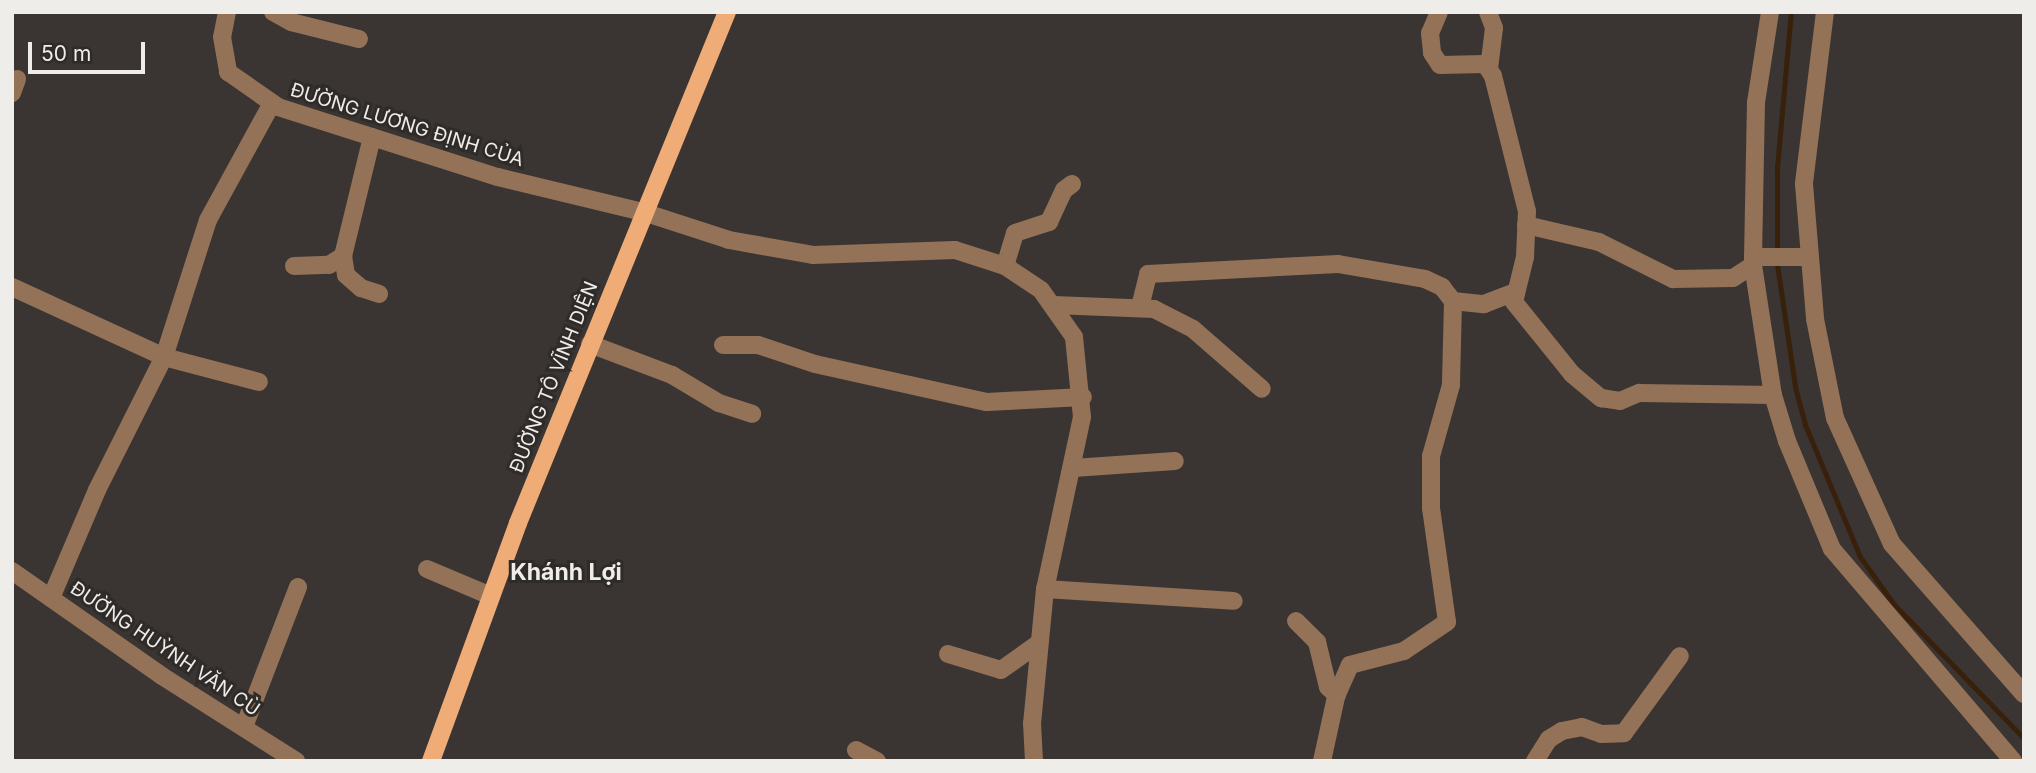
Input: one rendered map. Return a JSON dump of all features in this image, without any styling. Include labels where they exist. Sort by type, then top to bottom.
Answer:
[{"type":"main road","name":"ĐƯỜNG TÔ VĨNH DIỆN","points":[[430,761],[491,596],[590,344],[727,12]]},
{"type":"street","name":"ĐƯỜNG LƯƠNG ĐỊNH CỦA","points":[[227,12],[222,37],[228,72],[272,103],[498,177],[643,212],[729,240],[813,255],[955,250],[1005,266],[1041,290],[1074,337],[1083,397],[1073,468],[1045,589],[1039,643],[1034,761]]},
{"type":"street","points":[[273,12],[291,22],[359,39]]},
{"type":"street","points":[[1440,12],[1430,33],[1432,52],[1440,65],[1485,64],[1489,69]]},
{"type":"street","points":[[1488,12],[1494,28],[1489,69],[1527,211],[1525,257],[1513,293],[1514,302],[1572,374],[1601,398],[1620,401],[1639,393],[1773,396]]},
{"type":"street","points":[[1770,12],[1756,102],[1756,259],[1773,396],[1832,548],[2013,761]]},
{"type":"street","points":[[1825,12],[1804,184],[1803,256],[1835,418],[1874,510],[1892,544],[1927,589],[2024,694]]},
{"type":"street","points":[[51,598],[97,490],[164,357],[208,220],[272,103]]},
{"type":"street","points":[[372,137],[343,256],[346,275],[361,288],[379,294]]},
{"type":"street","points":[[1005,266],[1015,233],[1049,222],[1064,190],[1072,184]]},
{"type":"street","points":[[1527,225],[1598,242],[1673,279],[1733,278],[1756,259],[1803,256]]},
{"type":"street","points":[[294,266],[330,265],[343,256]]},
{"type":"street","points":[[1140,307],[1147,274],[1338,264],[1425,279],[1442,287],[1452,301],[1451,385],[1431,456],[1430,508],[1447,622],[1404,651],[1350,665],[1337,695],[1322,761]]},
{"type":"street","points":[[12,287],[164,357],[259,382]]},
{"type":"street","points":[[1452,301],[1483,304],[1513,293]]},
{"type":"street","points":[[1054,305],[1154,309],[1193,329],[1262,389]]},
{"type":"street","points":[[590,344],[672,375],[719,403],[752,414]]},
{"type":"street","points":[[723,345],[758,345],[815,364],[987,402],[1083,397]]},
{"type":"street","points":[[1073,468],[1175,461]]},
{"type":"street","points":[[427,569],[491,596]]},
{"type":"street","name":"ĐƯỜNG HUỲNH VĂN CÙ","points":[[12,570],[296,761]]},
{"type":"street","points":[[244,727],[298,587]]},
{"type":"street","points":[[1045,589],[1234,601]]},
{"type":"street","points":[[1296,621],[1317,642],[1328,687],[1337,695]]},
{"type":"street","points":[[948,654],[1001,670],[1039,643]]},
{"type":"street","points":[[1535,761],[1549,739],[1562,731],[1582,727],[1601,734],[1624,733],[1680,656]]},
{"type":"street","points":[[856,750],[877,761]]},
{"type":"waterway","points":[[1777,252],[1777,168],[1791,12]]},
{"type":"waterway","points":[[1777,261],[1796,389],[1806,426],[1860,556],[1894,604],[2024,738]]},
{"type":"district","name":"Khánh Lợi","points":[[566,572]]}]
